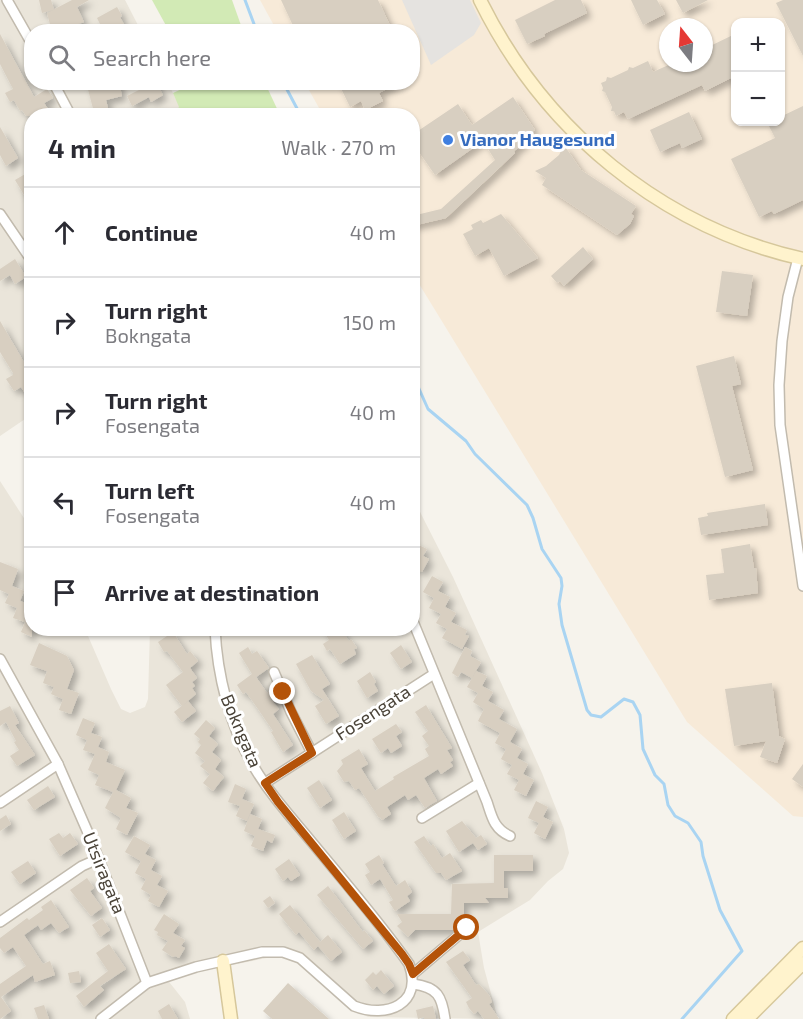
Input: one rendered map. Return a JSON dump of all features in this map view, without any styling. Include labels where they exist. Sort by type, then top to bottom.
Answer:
[{"type":"street","points":[[7,0],[24,30]]},
{"type":"street","points":[[480,0],[497,34],[536,90],[569,128],[615,169],[667,206],[699,222],[735,239],[800,258],[788,297],[779,385],[780,425],[803,586]]},
{"type":"street","points":[[57,90],[67,108]]},
{"type":"street","points":[[0,214],[24,249]]},
{"type":"street","name":"Bokngata","points":[[215,636],[223,686],[236,729],[253,765],[278,802],[402,954],[409,964],[413,979]]},
{"type":"street","points":[[419,636],[494,824],[510,836]]},
{"type":"street","name":"Utsiragata","points":[[2,666],[58,764],[147,983]]},
{"type":"street","points":[[274,672],[312,753]]},
{"type":"street","name":"Fosengata","points":[[265,783],[434,674]]},
{"type":"street","points":[[0,803],[58,764]]},
{"type":"street","points":[[422,818],[479,783]]},
{"type":"street","points":[[0,922],[82,866],[98,859]]},
{"type":"street","points":[[100,1019],[147,983],[196,967],[262,952],[283,952],[300,958],[363,1012],[375,1016],[386,1015],[406,1004],[411,994],[413,979],[467,928]]},
{"type":"street","points":[[733,1019],[803,948]]},
{"type":"street","points":[[223,961],[231,1019]]},
{"type":"street","points":[[747,1019],[803,963]]},
{"type":"street","points":[[413,979],[432,989],[439,996],[445,1019]]},
{"type":"shaded area","points":[[0,0],[125,0],[137,24],[24,24],[24,90],[172,90],[180,107],[24,108],[24,420],[0,436]]},
{"type":"shaded area","points":[[260,0],[803,0],[803,817],[793,816],[687,722],[420,285],[420,108],[319,108],[309,90],[420,90],[420,24],[273,24]]},
{"type":"shaded area","points":[[402,0],[470,0],[481,23],[474,35],[431,65],[420,40],[420,24],[413,24]]},
{"type":"shaded area","points":[[0,481],[24,518],[24,636],[88,636],[121,709],[130,713],[145,707],[148,699],[150,636],[420,636],[420,512],[453,577],[542,773],[564,829],[569,853],[563,869],[530,900],[478,932],[484,968],[498,1019],[368,1017],[344,1005],[313,967],[282,955],[166,978],[185,1002],[190,1019],[0,1019]]},
{"type":"green space","points":[[152,0],[232,0],[241,24],[165,24]]},
{"type":"green space","points":[[180,90],[268,90],[277,108],[178,108],[173,93]]},
{"type":"building","points":[[39,0],[51,0],[54,10],[42,13]]},
{"type":"building","points":[[72,0],[89,0],[77,7],[84,22],[79,24],[50,24],[47,13]]},
{"type":"building","points":[[281,0],[378,0],[389,24],[292,24]]},
{"type":"building","points":[[555,0],[581,0],[587,13],[527,44],[515,20]]},
{"type":"building","points":[[631,0],[657,0],[665,14],[643,25]]},
{"type":"building","points":[[676,0],[708,0],[683,13]]},
{"type":"building","points":[[783,0],[803,0],[803,56],[785,18],[776,3]]},
{"type":"building","points":[[117,7],[124,24],[100,24],[97,18]]},
{"type":"building","points":[[0,34],[24,78],[24,90],[30,90],[34,97],[48,90],[53,98],[44,103],[47,108],[24,108],[24,113],[20,111],[14,100],[10,102],[5,93],[13,89],[0,64]]},
{"type":"building","points":[[731,36],[731,78],[705,91],[702,85],[628,119],[624,112],[616,116],[614,111],[611,111],[612,107],[605,92],[602,91],[601,83],[606,81],[607,77],[611,78],[628,70],[629,67],[633,68],[648,61],[653,72],[659,69],[659,72],[713,72],[713,45]]},
{"type":"building","points":[[88,90],[121,90],[122,96],[106,100],[108,108],[93,108]]},
{"type":"building","points":[[139,90],[160,90],[163,95],[151,102],[149,97],[132,106],[127,96]]},
{"type":"building","points":[[342,90],[385,90],[379,93],[383,101],[369,108],[364,108],[361,101],[350,107]]},
{"type":"building","points":[[513,97],[535,130],[522,139],[525,143],[446,218],[420,224],[420,214],[441,209],[495,160],[483,141],[435,175],[420,153],[420,130],[458,104],[472,125]]},
{"type":"building","points":[[803,106],[803,200],[774,214],[772,211],[759,217],[731,159],[775,138],[769,126],[785,126],[785,115]]},
{"type":"building","points":[[689,112],[702,139],[682,148],[680,143],[660,152],[650,130]]},
{"type":"building","points":[[0,127],[18,158],[6,166],[0,155]]},
{"type":"building","points":[[564,145],[581,170],[636,206],[631,214],[634,216],[630,224],[617,235],[542,185],[546,178],[535,171],[546,166],[559,155]]},
{"type":"building","points":[[24,175],[24,195],[15,180]]},
{"type":"building","points":[[501,214],[538,258],[504,276],[489,248],[475,256],[463,234],[473,229],[471,225],[481,220],[483,223]]},
{"type":"building","points":[[583,247],[593,259],[564,286],[560,281],[557,283],[551,276]]},
{"type":"building","points":[[15,259],[24,274],[24,278],[15,284],[10,275],[0,281],[0,269]]},
{"type":"building","points":[[722,271],[753,275],[747,316],[716,312]]},
{"type":"building","points":[[0,321],[24,362],[24,392],[21,387],[14,391],[6,379],[13,373],[0,352]]},
{"type":"building","points":[[734,356],[741,384],[732,386],[753,470],[725,477],[696,366]]},
{"type":"building","points":[[765,504],[768,525],[701,535],[698,518],[708,516],[707,513]]},
{"type":"building","points":[[750,544],[754,568],[756,568],[758,593],[709,600],[706,575],[724,573],[721,549]]},
{"type":"building","points":[[420,546],[427,549],[423,556],[429,559],[422,572],[420,571]]},
{"type":"building","points":[[0,562],[18,569],[12,586],[24,591],[20,601],[24,602],[24,622],[13,618],[17,608],[5,603],[9,594],[0,590]]},
{"type":"building","points":[[432,576],[443,582],[438,591],[450,597],[445,607],[456,613],[451,622],[467,630],[465,635],[469,636],[462,649],[442,638],[447,629],[436,623],[441,614],[429,608],[434,598],[423,592]]},
{"type":"building","points":[[167,636],[176,636],[187,654],[190,651],[198,661],[190,668],[197,678],[192,682],[195,686],[192,688],[196,694],[182,706],[166,685],[183,672],[158,642]]},
{"type":"building","points":[[327,636],[346,636],[349,641],[351,639],[357,648],[354,649],[356,654],[340,664],[330,649],[327,651],[323,644],[329,640]]},
{"type":"building","points":[[39,643],[67,656],[74,670],[67,689],[79,693],[71,714],[59,710],[63,699],[51,694],[54,687],[43,683],[47,671],[30,665]]},
{"type":"building","points":[[401,645],[412,662],[401,669],[390,653]]},
{"type":"building","points":[[248,647],[252,654],[257,651],[269,668],[256,677],[267,693],[271,690],[278,699],[273,702],[279,709],[273,714],[293,745],[283,752],[271,732],[273,731],[258,709],[246,692],[243,694],[237,685],[252,674],[239,653]]},
{"type":"building","points":[[465,647],[472,651],[470,656],[481,662],[472,678],[461,672],[458,677],[452,673]]},
{"type":"building","points":[[312,655],[330,684],[322,689],[339,716],[326,724],[315,706],[324,700],[311,691],[296,664]]},
{"type":"building","points":[[476,671],[487,676],[482,686],[493,692],[488,701],[504,710],[499,719],[517,729],[510,742],[522,749],[517,758],[528,764],[523,774],[534,780],[526,796],[514,790],[519,780],[507,774],[512,765],[501,759],[506,749],[495,743],[500,733],[478,721],[484,709],[473,702],[478,693],[467,687]]},
{"type":"building","points":[[370,672],[378,691],[367,698],[357,681]]},
{"type":"building","points":[[772,683],[779,736],[785,739],[777,763],[760,757],[766,741],[734,746],[725,689]]},
{"type":"building","points":[[188,701],[196,711],[182,722],[174,712]]},
{"type":"building","points":[[426,705],[452,748],[447,750],[453,760],[450,762],[453,766],[441,774],[438,769],[424,778],[437,801],[425,808],[416,795],[408,800],[405,795],[387,807],[391,814],[382,820],[359,788],[355,790],[349,781],[344,782],[337,771],[343,764],[341,760],[359,749],[368,764],[361,768],[375,791],[394,779],[393,777],[429,756],[425,749],[429,746],[422,736],[428,731],[415,712]]},
{"type":"building","points":[[10,706],[19,723],[15,725],[35,755],[17,766],[10,756],[19,750],[14,742],[16,741],[6,722],[0,726],[0,711]]},
{"type":"building","points":[[83,718],[95,723],[91,733],[102,737],[98,747],[109,752],[106,762],[125,770],[116,790],[131,798],[126,808],[138,813],[127,835],[116,829],[121,818],[105,808],[113,792],[95,785],[99,775],[88,770],[95,754],[83,750],[87,740],[76,735]]},
{"type":"building","points":[[206,720],[215,728],[209,736],[218,744],[212,752],[221,760],[215,769],[224,777],[213,791],[203,783],[210,774],[200,766],[205,761],[195,753],[201,745],[198,742],[200,739],[194,734]]},
{"type":"building","points":[[396,724],[402,732],[396,736],[402,746],[391,753],[388,748],[381,753],[372,739]]},
{"type":"building","points":[[803,764],[803,787],[792,779]]},
{"type":"building","points":[[319,780],[332,800],[320,808],[307,788]]},
{"type":"building","points":[[235,784],[246,789],[242,799],[254,804],[247,821],[236,816],[240,806],[228,802]]},
{"type":"building","points":[[48,786],[55,797],[34,810],[27,800]]},
{"type":"building","points":[[536,801],[548,807],[543,817],[553,822],[545,839],[534,833],[539,823],[528,818]]},
{"type":"building","points":[[344,812],[356,831],[344,839],[332,820]]},
{"type":"building","points":[[250,814],[262,819],[258,829],[275,835],[272,843],[267,840],[263,851],[251,846],[255,836],[244,831]]},
{"type":"building","points":[[6,815],[11,824],[0,831],[0,819]]},
{"type":"building","points":[[462,821],[476,838],[481,835],[487,844],[478,850],[473,843],[459,852],[446,831]]},
{"type":"building","points":[[59,833],[63,838],[70,833],[78,844],[60,856],[49,839]]},
{"type":"building","points":[[134,836],[150,845],[145,854],[156,860],[151,870],[162,876],[157,885],[168,891],[159,907],[148,901],[151,895],[141,889],[146,879],[135,873],[141,861],[125,852]]},
{"type":"building","points":[[424,836],[431,846],[433,844],[442,858],[450,853],[462,871],[446,880],[441,873],[436,873],[414,842]]},
{"type":"building","points":[[379,855],[396,886],[405,880],[412,892],[407,896],[410,901],[395,911],[389,902],[393,900],[380,879],[371,885],[365,875],[370,872],[365,864]]},
{"type":"building","points":[[494,855],[533,855],[533,871],[504,871],[504,888],[508,888],[508,898],[485,898],[489,903],[464,903],[464,922],[456,924],[454,930],[415,930],[408,937],[397,926],[402,922],[397,914],[451,914],[452,884],[494,883]]},
{"type":"building","points":[[289,859],[300,875],[291,881],[288,877],[283,881],[275,869]]},
{"type":"building","points":[[28,861],[36,873],[20,884],[11,872]]},
{"type":"building","points":[[87,878],[94,888],[90,891],[102,908],[91,916],[70,890]]},
{"type":"building","points":[[328,886],[363,932],[364,930],[373,941],[363,949],[317,895]]},
{"type":"building","points":[[270,896],[275,903],[268,908],[263,901]]},
{"type":"building","points":[[51,900],[69,927],[59,933],[51,923],[41,930],[38,925],[24,935],[43,964],[50,961],[55,975],[35,982],[33,975],[1,997],[11,1011],[0,1019],[0,984],[26,966],[13,947],[4,953],[0,948],[0,938],[27,918],[29,920],[43,910],[41,907]]},
{"type":"building","points":[[290,905],[320,942],[328,935],[342,952],[331,961],[318,946],[314,950],[299,932],[296,935],[279,914]]},
{"type":"building","points":[[164,914],[179,924],[173,933],[185,940],[181,946],[185,948],[179,958],[162,950],[168,941],[157,935],[158,932],[154,930]]},
{"type":"building","points":[[102,918],[110,930],[100,937],[92,925]]},
{"type":"building","points":[[109,944],[126,969],[100,986],[104,990],[84,1007],[76,996],[108,971],[96,953]]},
{"type":"building","points":[[463,951],[470,960],[463,965],[476,985],[479,984],[489,995],[492,1002],[489,1004],[499,1019],[484,1019],[478,1011],[474,1014],[469,1008],[466,1002],[472,998],[446,962]]},
{"type":"building","points":[[381,970],[394,986],[384,994],[377,986],[373,990],[365,980],[373,972],[376,975]]},
{"type":"building","points":[[79,971],[81,982],[70,983],[68,973]]},
{"type":"building","points":[[288,983],[329,1019],[272,1019],[263,1011]]},
{"type":"building","points":[[169,1004],[178,1019],[162,1019],[158,1011]]},
{"type":"building","points":[[44,1005],[49,1019],[38,1019],[34,1008]]},
{"type":"building","points":[[433,1006],[436,1019],[424,1019],[424,1017],[418,1019],[416,1010]]},
{"type":"waterway","points":[[245,0],[254,24]]},
{"type":"waterway","points":[[287,90],[297,108]]},
{"type":"waterway","points":[[420,391],[428,409],[466,441],[475,454],[527,505],[542,549],[561,578],[559,604],[562,625],[587,710],[591,715],[601,717],[624,699],[633,702],[640,715],[643,749],[655,775],[664,784],[668,805],[675,816],[688,823],[701,842],[703,856],[720,910],[742,951],[682,1019]]},
{"type":"place","name":"Vianor Haugesund","points":[[448,140]]},
{"type":"route","points":[[283,692],[312,753],[265,783],[278,802],[402,954],[413,974],[467,928]]}]
